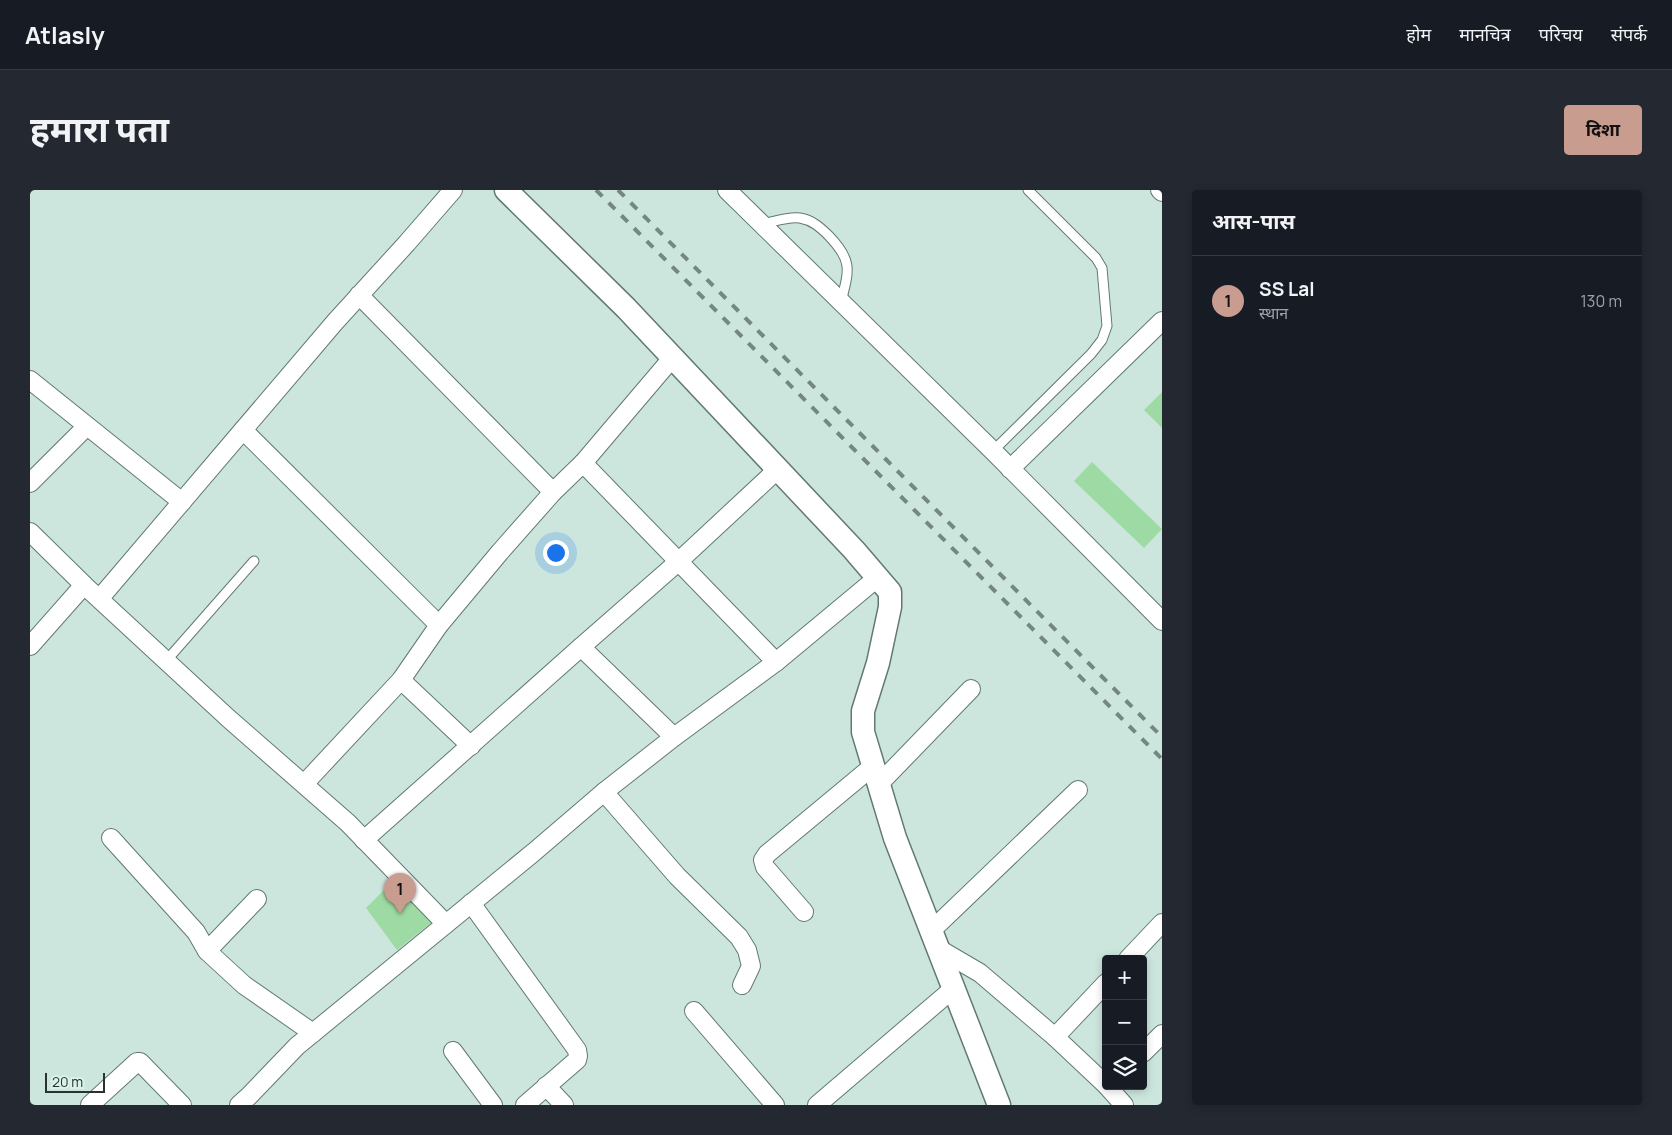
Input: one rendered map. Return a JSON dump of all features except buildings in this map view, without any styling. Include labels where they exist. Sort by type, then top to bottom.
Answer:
[{"type":"street","points":[[100,598],[335,322],[453,190]]},
{"type":"street","points":[[506,190],[673,357],[890,592],[890,607],[878,663],[863,711],[863,732],[895,838],[936,939],[999,1105]]},
{"type":"street","points":[[727,190],[1162,621]]},
{"type":"street","points":[[359,295],[553,492]]},
{"type":"street","points":[[1010,469],[1162,320]]},
{"type":"street","points":[[304,784],[401,680],[439,626],[500,552],[553,492],[583,463],[673,357]]},
{"type":"street","points":[[30,380],[182,502]]},
{"type":"street","points":[[30,483],[87,426]]},
{"type":"street","points":[[244,430],[439,626]]},
{"type":"street","points":[[583,463],[776,662]]},
{"type":"street","points":[[364,840],[678,562],[778,470]]},
{"type":"street","points":[[30,532],[166,661],[364,840],[446,924]]},
{"type":"street","points":[[239,1105],[297,1046],[604,792],[674,736],[776,662],[877,578]]},
{"type":"street","points":[[30,646],[84,585]]},
{"type":"street","points":[[581,647],[674,736]]},
{"type":"street","points":[[401,680],[471,746]]},
{"type":"street","points":[[804,912],[765,867],[763,860],[766,854],[876,775],[972,689]]},
{"type":"street","points":[[936,939],[1078,790]]},
{"type":"street","points":[[604,792],[677,876],[739,937],[747,950],[751,966],[742,985]]},
{"type":"street","points":[[111,838],[196,932],[207,951],[244,984],[313,1033]]},
{"type":"street","points":[[207,951],[256,899]]},
{"type":"street","points":[[471,903],[577,1050],[578,1056],[576,1060],[525,1105]]},
{"type":"street","points":[[1132,955],[1162,923]]},
{"type":"street","points":[[936,939],[980,973],[1055,1037],[1102,1081]]},
{"type":"street","points":[[1055,1037],[1102,987]]},
{"type":"street","points":[[817,1105],[954,988]]},
{"type":"street","points":[[694,1011],[775,1105]]},
{"type":"street","points":[[1147,1049],[1162,1034]]},
{"type":"street","points":[[453,1051],[494,1105]]},
{"type":"street","points":[[90,1105],[137,1062],[140,1062],[182,1105]]},
{"type":"street","points":[[546,1086],[564,1105]]},
{"type":"street","points":[[1111,1090],[1124,1105]]},
{"type":"lane","points":[[992,451],[1091,354],[1102,340],[1107,326],[1102,268],[1096,258],[1028,190]]},
{"type":"lane","points":[[762,224],[798,217],[809,220],[838,245],[846,258],[848,270],[840,302]]},
{"type":"lane","points":[[166,661],[254,562]]},
{"type":"railway","points":[[596,190],[1162,759]]},
{"type":"railway","points":[[618,190],[1162,737]]},
{"type":"place","name":"SS Lal","points":[[400,914]]}]
